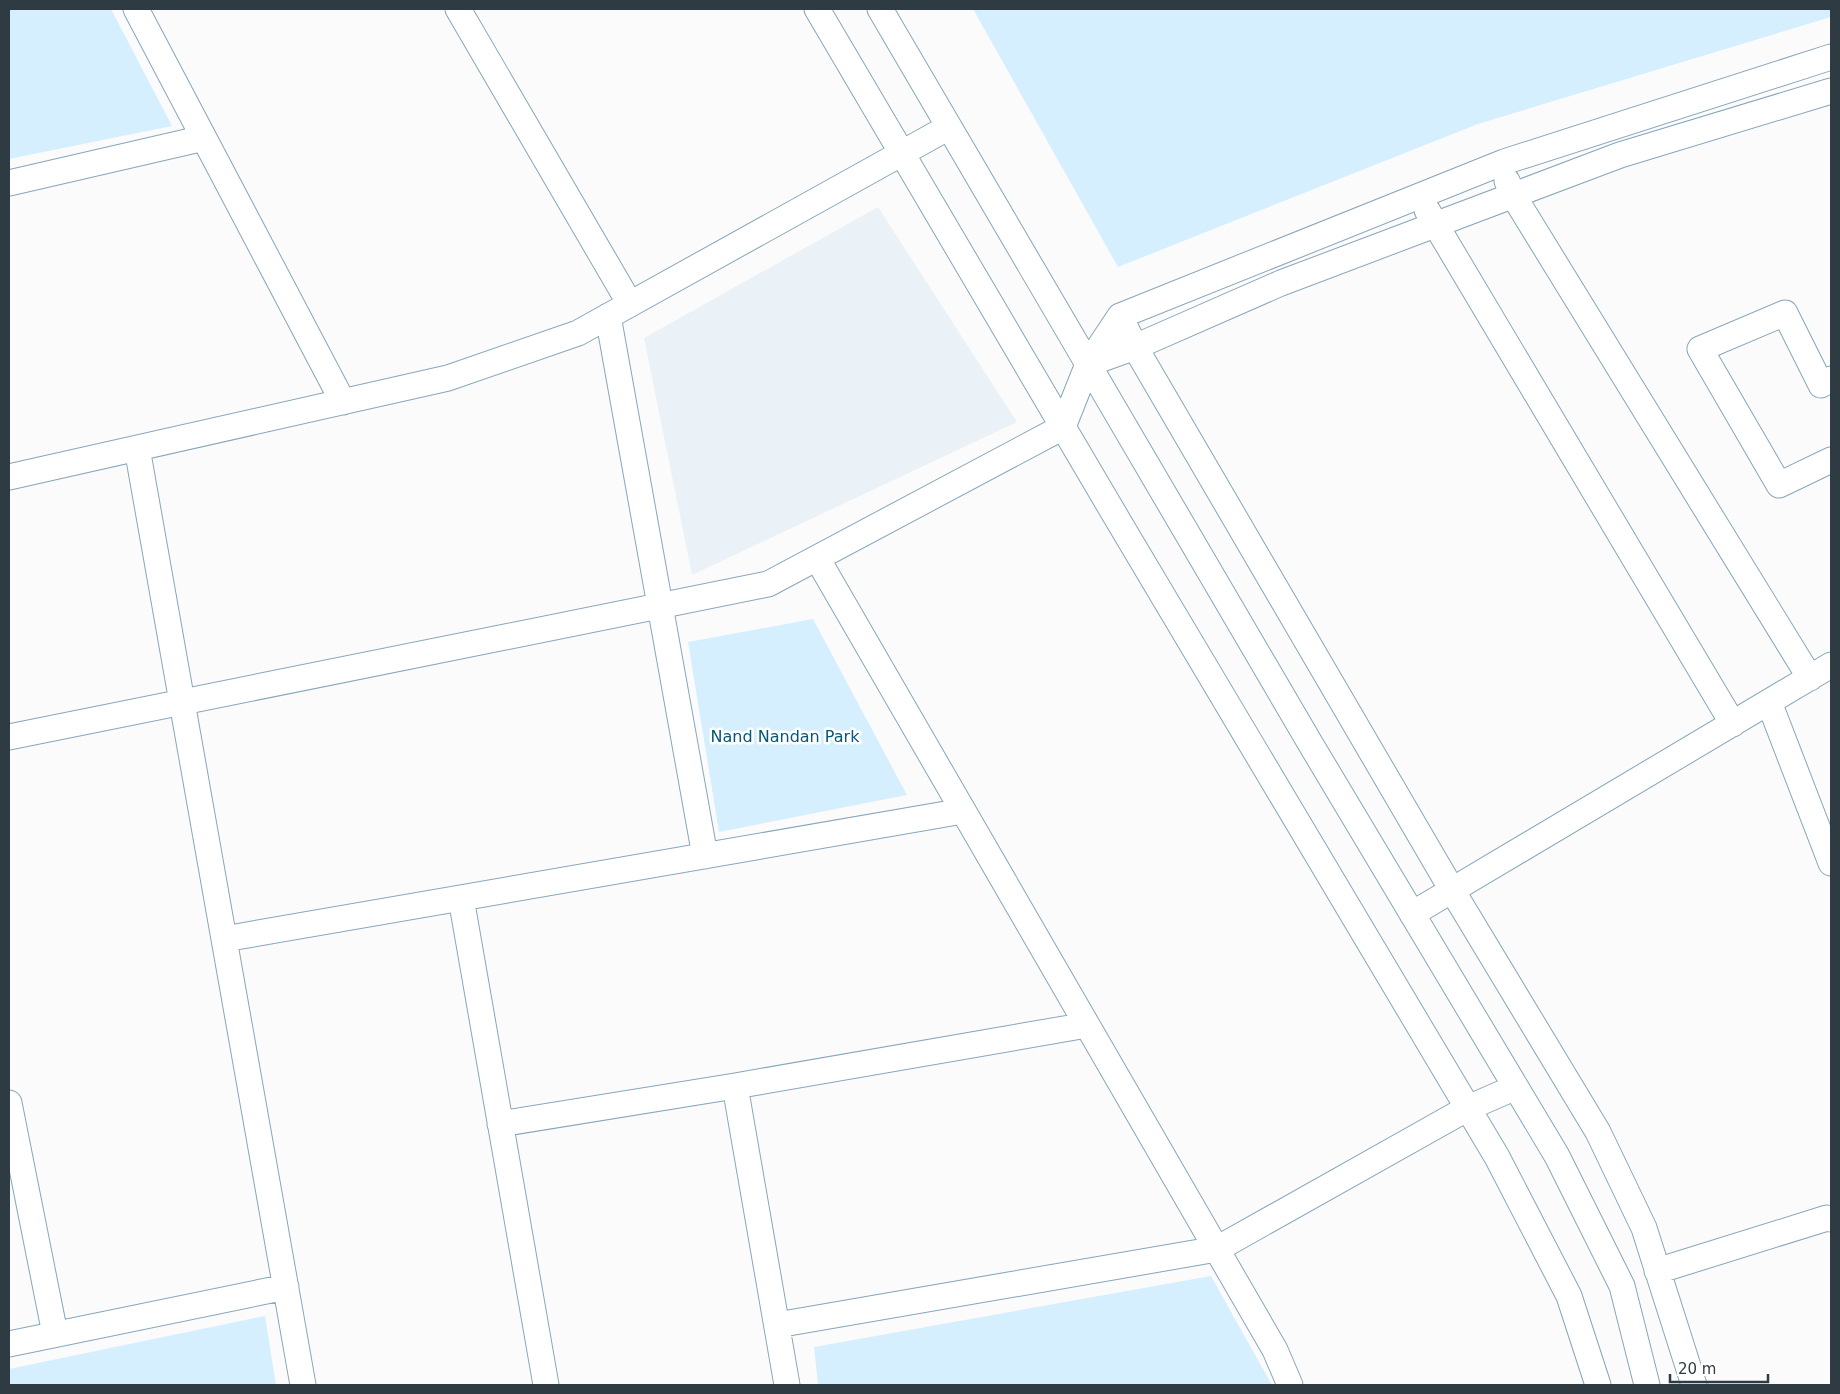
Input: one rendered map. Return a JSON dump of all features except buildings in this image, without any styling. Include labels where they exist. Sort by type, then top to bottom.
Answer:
[{"type":"street","points":[[136,9],[343,402]]},
{"type":"street","points":[[458,9],[630,304]]},
{"type":"street","points":[[817,9],[1497,1157],[1569,1296],[1598,1385]]},
{"type":"street","points":[[880,9],[1310,743],[1557,1156],[1622,1286],[1647,1385]]},
{"type":"street","points":[[9,737],[768,584],[1063,427],[1088,364],[1120,316],[1499,163],[1831,57]]},
{"type":"street","points":[[1088,364],[1135,347],[1281,283],[1620,155],[1831,91]]},
{"type":"street","points":[[9,477],[448,378],[578,334],[949,127]]},
{"type":"street","points":[[9,183],[204,138]]},
{"type":"street","points":[[1499,163],[1513,196],[1810,678]]},
{"type":"street","points":[[1418,196],[1732,724]]},
{"type":"street","points":[[1831,378],[1820,385],[1785,313],[1700,348],[1779,485],[1831,460]]},
{"type":"street","points":[[608,316],[705,856]]},
{"type":"street","points":[[1120,316],[1135,347],[1452,890],[1598,1132],[1644,1228],[1694,1385]]},
{"type":"street","points":[[137,448],[303,1385]]},
{"type":"street","points":[[817,558],[1275,1350],[1290,1385]]},
{"type":"street","points":[[1412,914],[1831,665]]},
{"type":"street","points":[[1768,702],[1831,863]]},
{"type":"street","points":[[224,939],[963,811]]},
{"type":"street","points":[[461,898],[546,1385]]},
{"type":"street","points":[[500,1124],[735,1086],[1087,1025]]},
{"type":"street","points":[[735,1086],[787,1385]]},
{"type":"street","points":[[777,1325],[1217,1249],[1468,1108],[1516,1087]]},
{"type":"street","points":[[9,1103],[55,1334]]},
{"type":"street","points":[[1657,1271],[1828,1218],[1831,1219]]},
{"type":"street","points":[[9,1344],[286,1287]]},
{"type":"shaded area","points":[[878,207],[1017,422],[692,575],[644,338]]},
{"type":"green space","points":[[9,9],[111,9],[172,126],[9,159]]},
{"type":"green space","points":[[973,9],[1831,9],[1831,17],[1478,124],[1118,267]]},
{"type":"green space","name":"Nand Nandan Park","points":[[813,619],[907,795],[719,832],[688,642]]},
{"type":"green space","points":[[1211,1276],[1272,1385],[818,1385],[814,1347]]},
{"type":"green space","points":[[265,1316],[276,1385],[9,1385],[9,1369]]}]
